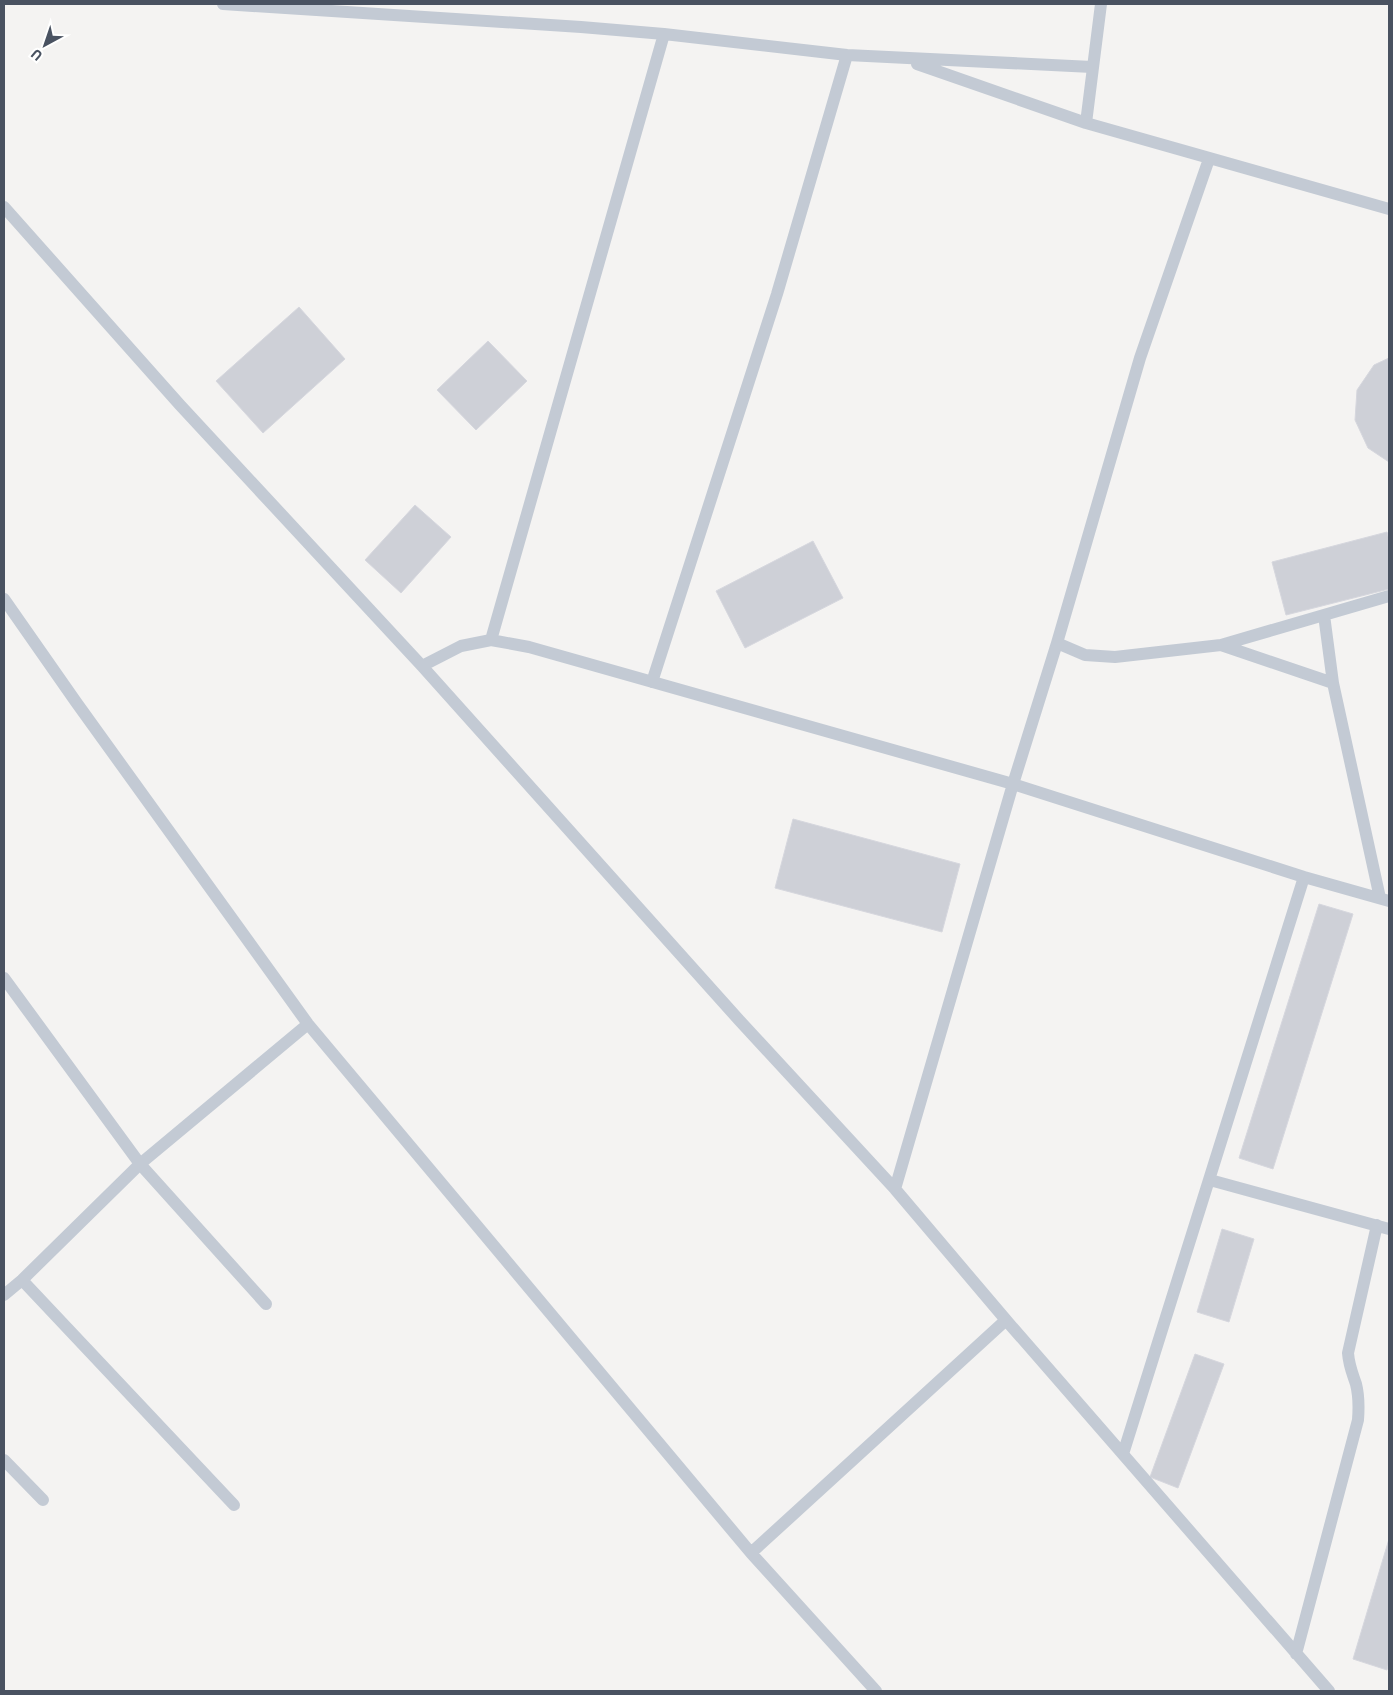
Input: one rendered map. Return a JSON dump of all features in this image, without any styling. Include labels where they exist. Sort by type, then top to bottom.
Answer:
[{"type":"lane","points":[[223,4],[581,27],[664,34],[847,56],[1092,67]]},
{"type":"lane","points":[[1086,123],[1100,4]]},
{"type":"lane","points":[[491,640],[664,34]]},
{"type":"lane","points":[[652,682],[777,294],[847,56]]},
{"type":"lane","points":[[903,59],[1086,123],[1389,209]]},
{"type":"lane","points":[[895,1190],[1140,358],[1209,159]]},
{"type":"lane","points":[[4,207],[180,404],[422,666],[739,1020],[895,1190],[1329,1691]]},
{"type":"lane","points":[[1057,643],[1086,655],[1115,657],[1222,645],[1389,596]]},
{"type":"lane","points":[[4,599],[308,1024],[751,1553],[876,1691]]},
{"type":"lane","points":[[422,666],[461,646],[491,640],[529,647],[1013,784],[1304,877],[1385,900],[1334,683],[1324,615]]},
{"type":"lane","points":[[1222,645],[1334,683]]},
{"type":"lane","points":[[1123,1454],[1304,877]]},
{"type":"lane","points":[[4,978],[140,1164],[266,1304]]},
{"type":"lane","points":[[4,1295],[22,1280],[140,1164],[308,1024]]},
{"type":"lane","points":[[1210,1180],[1383,1227],[1348,1353],[1349,1368],[1356,1384],[1359,1402],[1358,1420],[1296,1654]]},
{"type":"lane","points":[[22,1280],[234,1504]]},
{"type":"lane","points":[[751,1553],[1006,1320]]},
{"type":"lane","points":[[4,1460],[43,1500]]},
{"type":"building","points":[[299,307],[345,359],[263,433],[216,381]]},
{"type":"building","points":[[488,341],[527,381],[476,430],[437,390]]},
{"type":"building","points":[[1389,358],[1389,462],[1368,448],[1355,420],[1357,390],[1374,365]]},
{"type":"building","points":[[415,505],[451,537],[401,593],[365,560]]},
{"type":"building","points":[[1387,532],[1389,540],[1389,589],[1286,615],[1272,562]]},
{"type":"building","points":[[813,541],[843,598],[745,648],[716,591]]},
{"type":"building","points":[[793,819],[960,864],[942,932],[775,888]]},
{"type":"building","points":[[1319,904],[1353,914],[1273,1169],[1239,1158]]},
{"type":"building","points":[[1222,1229],[1254,1239],[1229,1322],[1197,1312]]},
{"type":"building","points":[[1195,1354],[1224,1364],[1178,1488],[1150,1477]]},
{"type":"building","points":[[1389,1539],[1389,1661],[1387,1670],[1353,1659]]}]
